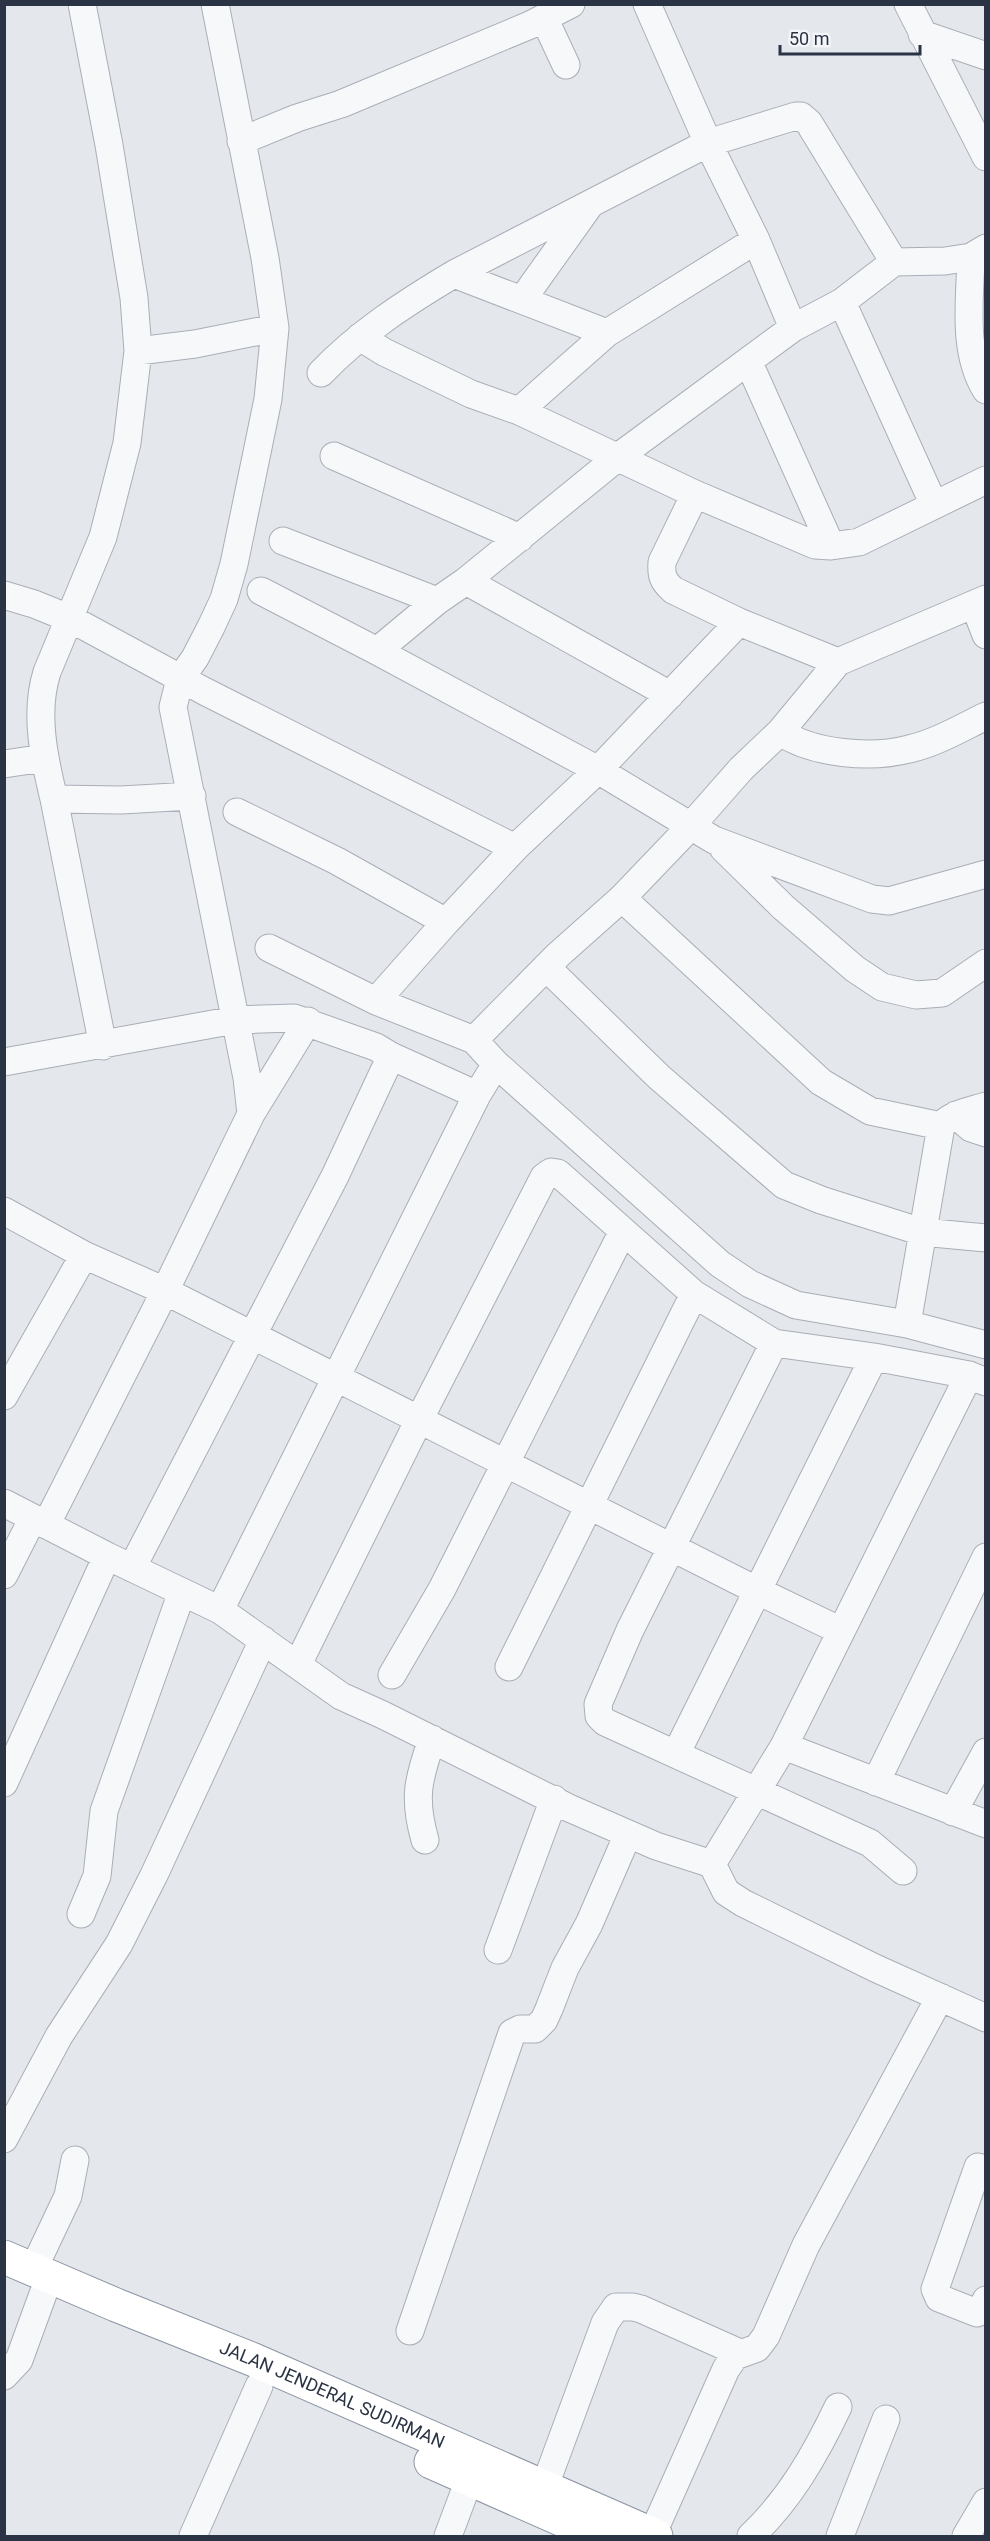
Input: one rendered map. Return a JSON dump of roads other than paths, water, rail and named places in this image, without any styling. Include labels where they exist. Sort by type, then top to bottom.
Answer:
[{"type":"highway","name":"JALAN JENDERAL SUDIRMAN","points":[[21,2274],[259,2386],[305,2394],[544,2488],[654,2536]]},
{"type":"highway","name":"JALAN JENDERAL SUDIRMAN","points":[[21,2274],[254,2360],[305,2394],[469,2480],[600,2536]]},
{"type":"street","points":[[82,4],[109,145],[134,298],[138,351],[127,443],[106,527],[41,691],[44,758],[103,1046]]},
{"type":"street","points":[[215,4],[265,258],[275,328],[266,409],[234,564],[224,599],[195,658],[189,684],[173,707],[249,1088],[251,1114]]},
{"type":"street","points":[[647,4],[708,142],[756,240],[793,328]]},
{"type":"street","points":[[908,4],[986,157]]},
{"type":"street","points":[[241,141],[297,118],[341,104],[561,9],[566,65]]},
{"type":"street","points":[[922,34],[986,56]]},
{"type":"street","points":[[321,373],[360,337],[414,298],[454,274],[708,142],[796,116],[805,119],[894,262]]},
{"type":"street","points":[[522,300],[590,204]]},
{"type":"street","points":[[519,411],[607,333],[756,240]]},
{"type":"street","points":[[377,651],[618,458],[749,363],[793,328],[842,302],[894,262],[945,261],[978,252],[971,342],[975,361],[986,390]]},
{"type":"street","points":[[454,274],[607,333]]},
{"type":"street","points":[[842,302],[934,505]]},
{"type":"street","points":[[138,351],[195,344],[275,328]]},
{"type":"street","points":[[360,337],[384,352],[462,389],[519,411],[694,494],[815,544],[831,546],[858,542],[986,480]]},
{"type":"street","points":[[749,363],[831,546]]},
{"type":"street","points":[[334,456],[520,538]]},
{"type":"street","points":[[694,494],[662,562],[661,575],[665,583],[673,590],[739,622],[838,662]]},
{"type":"street","points":[[283,541],[437,601]]},
{"type":"street","points":[[466,580],[670,695]]},
{"type":"street","points":[[261,591],[598,770],[714,840],[872,899],[889,900],[984,877]]},
{"type":"street","points":[[4,595],[70,619],[189,684],[515,848]]},
{"type":"street","points":[[474,1040],[546,967],[622,898],[690,827],[741,769],[780,732],[838,662],[980,602],[986,635]]},
{"type":"street","points":[[376,1001],[446,921],[515,848],[598,770],[739,622]]},
{"type":"street","points":[[780,732],[793,741],[811,747],[833,751],[886,752],[909,749],[986,716]]},
{"type":"street","points":[[4,764],[44,758]]},
{"type":"street","points":[[54,799],[121,800],[192,796]]},
{"type":"street","points":[[237,812],[337,861],[446,921]]},
{"type":"street","points":[[714,840],[783,906],[855,969],[882,987],[916,995],[942,993],[986,963]]},
{"type":"street","points":[[622,898],[821,1082],[870,1111],[948,1121],[986,1133]]},
{"type":"street","points":[[269,948],[376,1001],[474,1040]]},
{"type":"street","points":[[546,967],[659,1077],[779,1182],[821,1200],[922,1232],[986,1238]]},
{"type":"street","points":[[4,1062],[103,1046],[235,1020],[272,1017],[309,1021],[376,1047],[392,1056],[487,1080],[720,1264],[750,1284],[796,1305],[907,1324],[986,1345]]},
{"type":"street","points":[[4,1575],[40,1521],[165,1291],[251,1114],[309,1021]]},
{"type":"street","points":[[220,1610],[487,1080],[474,1040]]},
{"type":"street","points":[[132,1568],[335,1176],[392,1056]]},
{"type":"street","points":[[948,1121],[986,1106]]},
{"type":"street","points":[[907,1324],[922,1232],[948,1121]]},
{"type":"street","points":[[298,1664],[418,1420],[547,1174],[558,1173],[694,1294],[774,1343],[874,1357],[977,1378],[841,1631],[784,1746],[712,1864]]},
{"type":"street","points":[[6,1204],[84,1255],[165,1291],[841,1631]]},
{"type":"street","points":[[392,1675],[442,1588],[622,1231]]},
{"type":"street","points":[[4,1396],[84,1255]]},
{"type":"street","points":[[509,1667],[694,1294]]},
{"type":"street","points":[[774,1343],[630,1630],[598,1704],[599,1716],[605,1722],[870,1843],[903,1871]]},
{"type":"street","points":[[676,1754],[874,1357]]},
{"type":"street","points":[[4,1503],[220,1610],[346,1698],[628,1834],[656,1846],[712,1864],[726,1892],[743,1903],[883,1972],[986,2018]]},
{"type":"street","points":[[4,1783],[107,1556]]},
{"type":"street","points":[[876,1782],[986,1557]]},
{"type":"street","points":[[81,1914],[97,1876],[104,1811],[182,1592]]},
{"type":"street","points":[[4,2139],[59,2036],[118,1944],[158,1865],[263,1640]]},
{"type":"street","points":[[425,1840],[418,1815],[416,1796],[432,1739]]},
{"type":"street","points":[[784,1746],[986,1824]]},
{"type":"street","points":[[953,1812],[986,1752]]},
{"type":"street","points":[[498,1950],[554,1799]]},
{"type":"street","points":[[410,2331],[512,2033],[520,2029],[535,2029],[544,2020],[565,1968],[589,1924],[628,1834]]},
{"type":"street","points":[[544,2488],[604,2323],[616,2307],[641,2309],[740,2353],[748,2353],[757,2348],[766,2336],[806,2245],[940,1997]]},
{"type":"street","points":[[4,2376],[18,2360],[21,2274],[68,2196],[75,2160]]},
{"type":"street","points":[[978,2167],[935,2289],[939,2298],[977,2313],[981,2311],[986,2300]]},
{"type":"street","points":[[654,2536],[726,2369],[740,2353]]},
{"type":"street","points":[[196,2528],[259,2386]]},
{"type":"street","points":[[751,2536],[771,2518],[797,2483],[820,2445],[838,2406]]},
{"type":"street","points":[[840,2536],[886,2419]]},
{"type":"street","points":[[448,2536],[469,2480]]},
{"type":"street","points":[[966,2536],[986,2502]]}]
